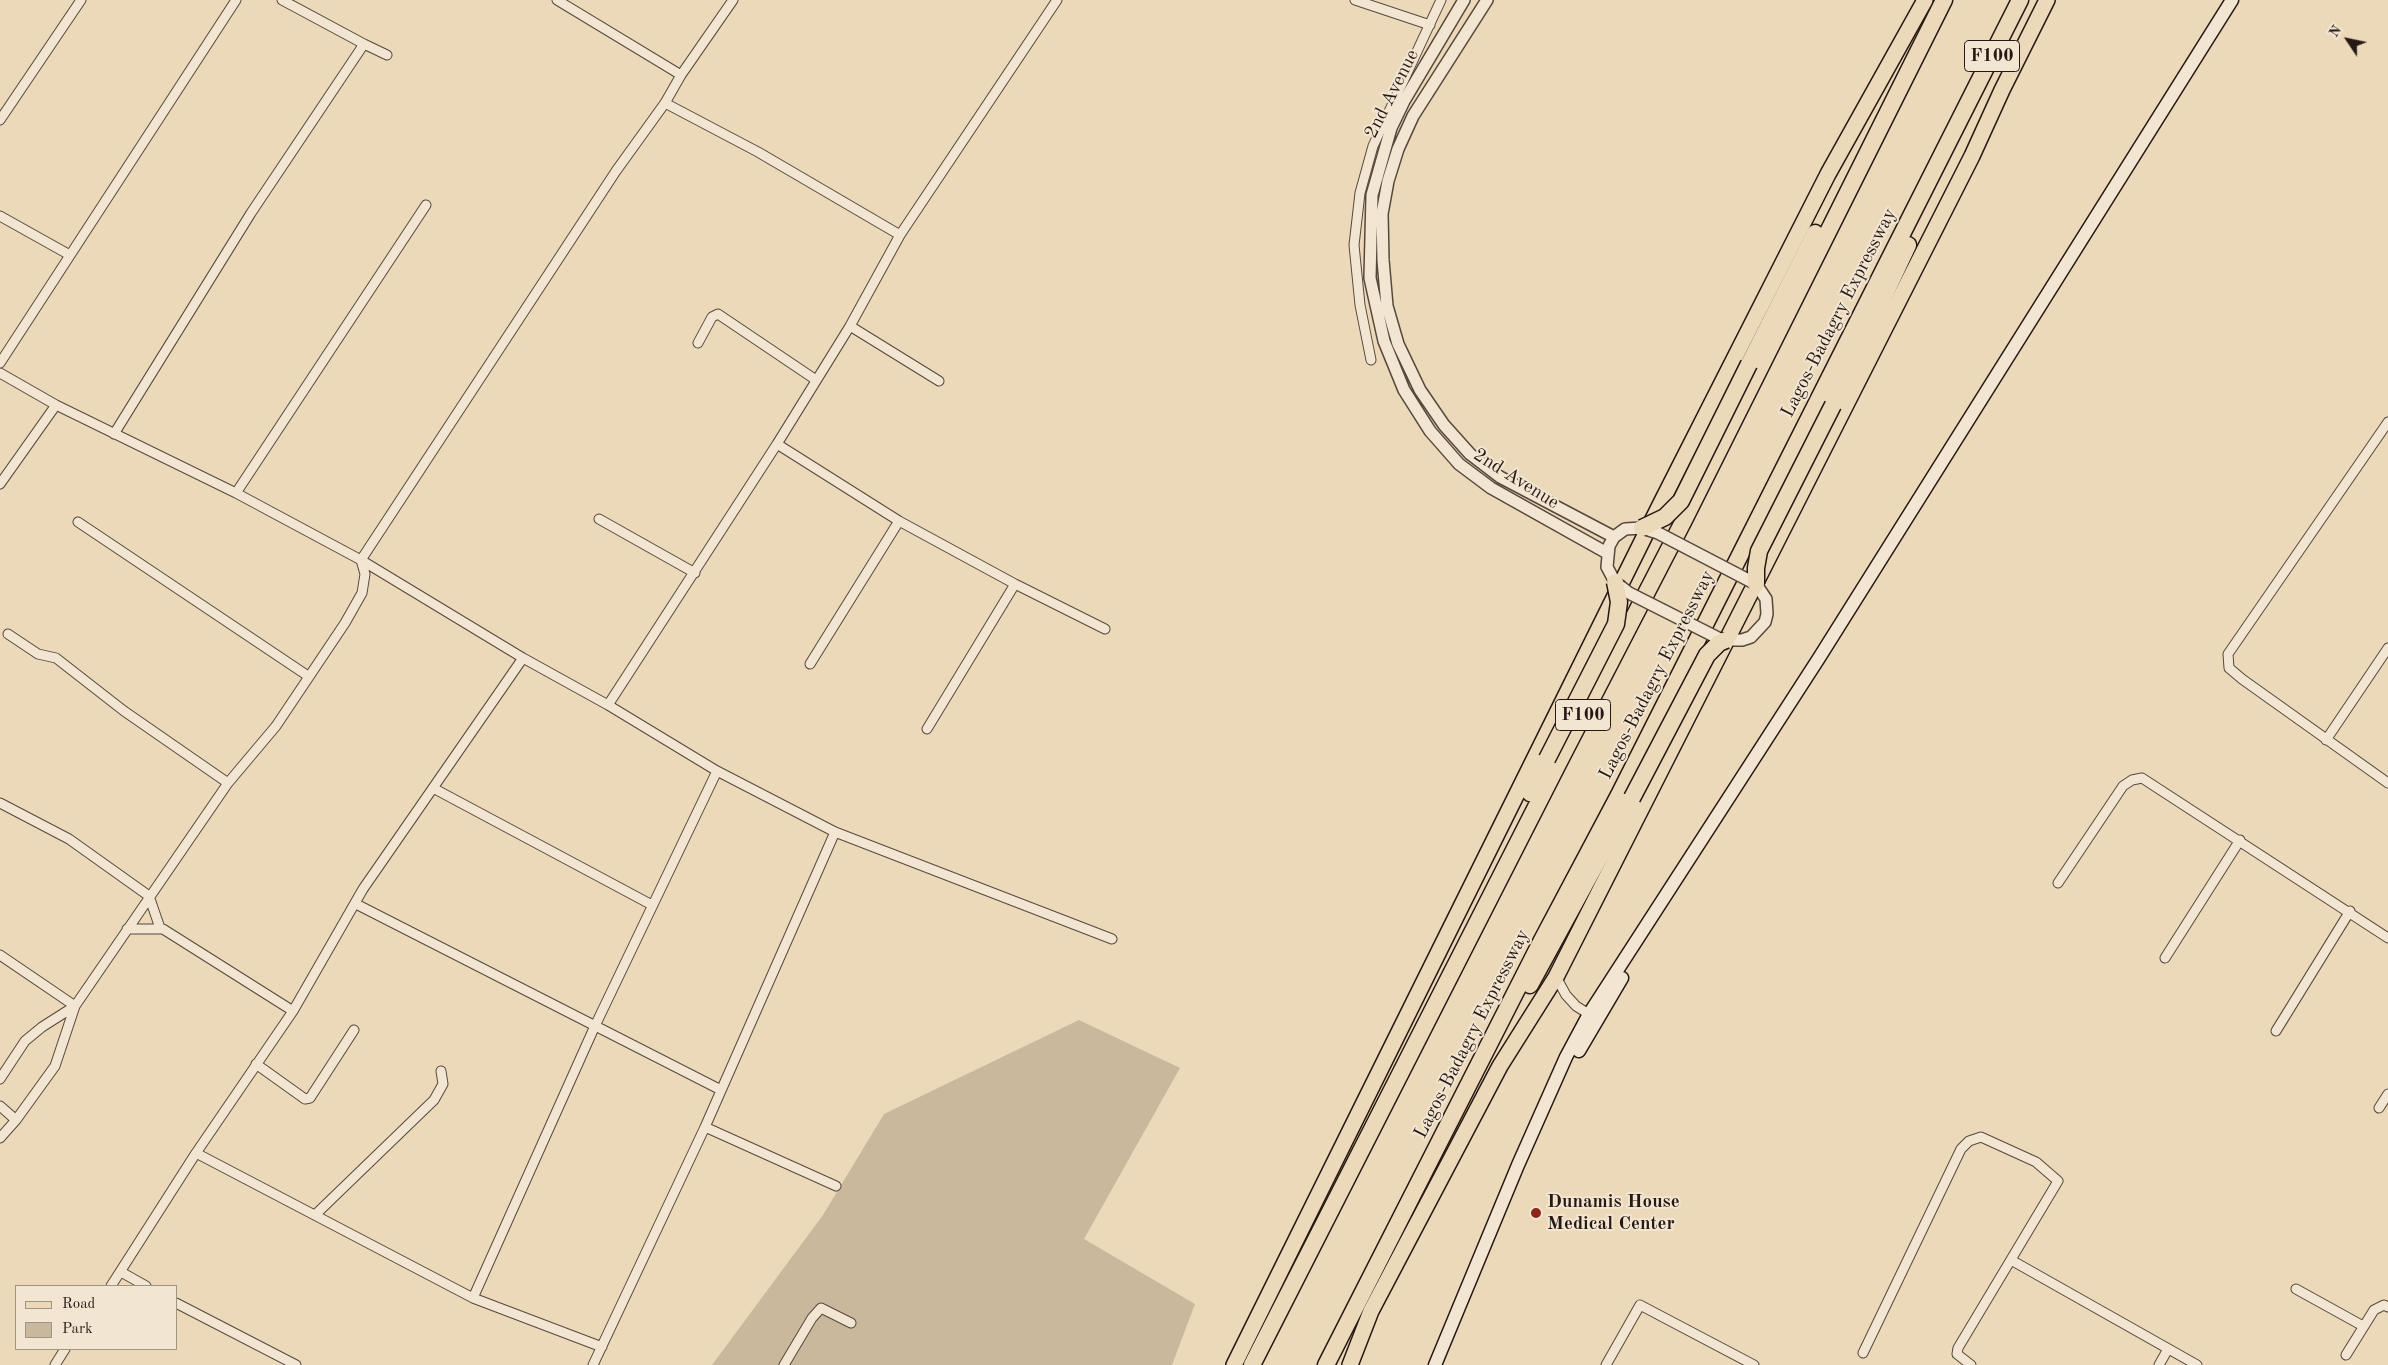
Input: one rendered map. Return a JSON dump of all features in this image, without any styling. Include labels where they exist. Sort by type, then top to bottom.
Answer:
[{"type":"highway","name":"F100","points":[[1252,1365],[1376,1125],[1546,786],[1683,522],[1944,0]]},
{"type":"highway","name":"Lagos-Badagry Expressway","points":[[1326,1365],[1540,944],[1619,795],[2020,0]]},
{"type":"highway","points":[[1642,528],[1665,517],[1681,500],[1796,269],[1848,172],[1911,63]]},
{"type":"highway","points":[[1756,584],[1759,551],[1833,406],[1912,236],[1965,112]]},
{"type":"highway","points":[[1376,1125],[1472,913],[1616,624],[1619,602],[1615,582]]},
{"type":"highway","points":[[1444,1134],[1551,950],[1707,655],[1712,649],[1726,640]]},
{"type":"main road","points":[[1234,1365],[1660,505],[1828,174],[1925,0]]},
{"type":"main road","points":[[1556,976],[1972,156],[2002,90],[2047,0]]},
{"type":"main road","points":[[1443,1365],[1524,1168],[1593,1016],[2232,0]]},
{"type":"main road","points":[[1434,1365],[1518,1165],[1566,1057],[1829,655],[2239,0]]},
{"type":"main road","name":"Lagos-Badagry Expressway","points":[[1350,1365],[1372,1311],[1500,1066],[1556,976]]},
{"type":"street","points":[[0,120],[81,0]]},
{"type":"street","points":[[0,362],[68,254],[236,0]]},
{"type":"street","points":[[282,0],[387,55]]},
{"type":"street","points":[[558,0],[681,75]]},
{"type":"street","points":[[0,1138],[16,1120],[55,1066],[75,1006],[228,783],[276,726],[345,623],[362,593],[365,574],[361,560],[610,179],[665,103],[681,75],[733,0]]},
{"type":"street","points":[[608,705],[777,444],[850,326],[900,235],[1057,0]]},
{"type":"street","points":[[1355,0],[1430,25]]},
{"type":"street","points":[[1371,360],[1360,305],[1354,245],[1360,192],[1373,146],[1441,0]]},
{"type":"street","name":"2nd Avenue","points":[[1464,0],[1404,101],[1391,128],[1372,195],[1370,278],[1384,341],[1404,390],[1430,431],[1460,464],[1492,488],[1607,553]]},
{"type":"street","name":"2nd Avenue","points":[[1486,0],[1412,116],[1388,181],[1382,214],[1383,260],[1388,306],[1398,344],[1420,390],[1444,425],[1470,454],[1500,477],[1593,528],[1614,537]]},
{"type":"street","points":[[114,434],[251,213],[364,44]]},
{"type":"street","points":[[665,103],[758,152],[900,235]]},
{"type":"street","points":[[236,493],[426,205]]},
{"type":"street","points":[[0,216],[68,254]]},
{"type":"street","points":[[698,343],[712,317],[718,314],[816,380]]},
{"type":"street","points":[[850,326],[939,381]]},
{"type":"street","points":[[0,373],[56,405],[236,493],[361,560],[523,658],[608,705],[717,771],[836,832],[1112,939]]},
{"type":"street","points":[[0,484],[56,405]]},
{"type":"street","points":[[2388,422],[2228,654],[2229,668],[2388,783]]},
{"type":"street","points":[[777,444],[899,521],[1015,584],[1105,629]]},
{"type":"street","points":[[599,519],[695,573]]},
{"type":"street","points":[[810,664],[899,521]]},
{"type":"street","points":[[78,522],[308,676]]},
{"type":"street","points":[[1642,528],[1658,533],[1756,584],[1766,599],[1768,614],[1765,622],[1750,637],[1742,640],[1726,640],[1718,638],[1629,593],[1615,582],[1607,567],[1607,553],[1614,537],[1625,530],[1642,528]]},
{"type":"street","points":[[927,729],[1015,584]]},
{"type":"street","points":[[8,634],[38,654],[56,658],[124,712],[228,783]]},
{"type":"street","points":[[2326,740],[2388,648]]},
{"type":"street","points":[[112,1285],[196,1152],[293,1011],[363,889],[523,658]]},
{"type":"street","points":[[473,1298],[594,1028],[717,771]]},
{"type":"street","points":[[2058,883],[2123,786],[2132,780],[2142,778],[2350,911],[2388,938]]},
{"type":"street","points":[[433,788],[652,905]]},
{"type":"street","points":[[0,803],[69,839],[149,896],[160,928]]},
{"type":"street","points":[[593,1365],[705,1127],[836,832]]},
{"type":"street","points":[[2165,958],[2240,840]]},
{"type":"street","points":[[356,904],[594,1028],[721,1090]]},
{"type":"street","points":[[2276,1031],[2350,911]]},
{"type":"street","points":[[127,929],[160,928],[293,1011]]},
{"type":"street","points":[[0,954],[75,1006]]},
{"type":"street","points":[[1556,976],[1566,995],[1576,1006],[1593,1016]]},
{"type":"street","points":[[0,1079],[25,1042],[42,1027],[75,1006]]},
{"type":"street","points":[[256,1064],[305,1099],[310,1098],[354,1030]]},
{"type":"street","points":[[316,1214],[434,1100],[443,1084],[442,1071]]},
{"type":"street","points":[[2379,1108],[2388,1094]]},
{"type":"street","points":[[0,1106],[16,1120]]},
{"type":"street","points":[[705,1127],[836,1186]]},
{"type":"street","points":[[1863,1353],[1961,1149],[1969,1141],[1981,1137],[2036,1162],[2058,1181],[1958,1348],[1957,1354],[1971,1365]]},
{"type":"street","points":[[196,1152],[473,1298],[602,1347]]},
{"type":"street","points":[[2011,1260],[2197,1365]]},
{"type":"street","points":[[121,1272],[144,1285]]},
{"type":"street","points":[[2296,1289],[2363,1326]]},
{"type":"street","points":[[178,1304],[296,1365]]},
{"type":"street","points":[[2346,1356],[2374,1310],[2384,1305],[2388,1307]]},
{"type":"street","points":[[1606,1365],[1640,1306],[1743,1362],[1754,1365]]},
{"type":"street","points":[[784,1365],[812,1318],[821,1308],[851,1323]]},
{"type":"street","points":[[2159,1365],[2168,1349]]},
{"type":"street","points":[[55,1365],[64,1350]]},
{"type":"green space","points":[[1079,1020],[1180,1068],[1084,1239],[1195,1304],[1172,1365],[712,1365],[823,1215],[884,1114]]},
{"type":"place","name":"Dunamis House Medical Center","points":[[1536,1213]]}]
